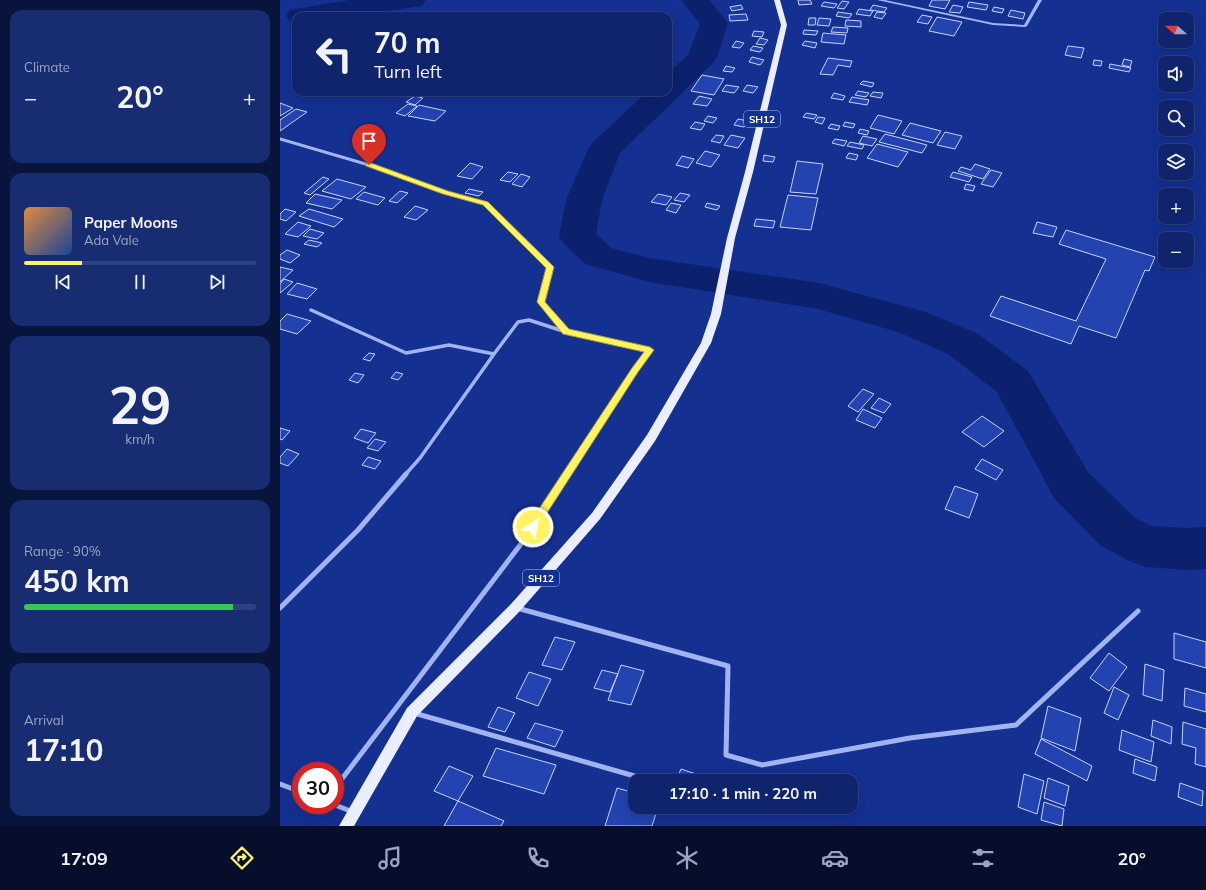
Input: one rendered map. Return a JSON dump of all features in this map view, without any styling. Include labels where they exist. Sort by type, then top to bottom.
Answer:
[{"type":"main road","name":"SH12","points":[[346,826],[412,712],[515,608],[596,516],[651,438],[706,343],[716,314],[732,238],[750,172],[784,25],[777,0]]},
{"type":"street","points":[[879,0],[993,24],[1025,26],[1040,0]]},
{"type":"street","points":[[280,139],[369,165],[446,193],[486,203],[550,267],[541,302],[566,332]]},
{"type":"street","points":[[311,310],[406,353],[449,345],[494,354]]},
{"type":"street","points":[[280,608],[358,530],[415,464],[518,322],[529,320],[566,332],[650,350],[635,370],[524,540],[344,776]]},
{"type":"street","points":[[515,608],[728,666],[726,755],[762,765],[910,738],[1016,725],[1138,611]]},
{"type":"street","points":[[412,712],[628,774]]},
{"type":"street","points":[[280,784],[292,789]]},
{"type":"street","points":[[344,808],[354,812]]},
{"type":"building","points":[[798,0],[810,0],[812,4],[799,5]]},
{"type":"building","points":[[932,0],[950,0],[945,9],[929,6]]},
{"type":"building","points":[[842,1],[849,2],[844,9],[837,8]]},
{"type":"building","points":[[824,2],[837,4],[834,8],[821,6]]},
{"type":"building","points":[[969,2],[988,5],[986,10],[967,7]]},
{"type":"building","points":[[741,5],[743,9],[732,11],[730,7]]},
{"type":"building","points":[[873,5],[887,8],[884,12],[870,10]]},
{"type":"building","points":[[953,5],[963,7],[960,13],[949,12]]},
{"type":"building","points":[[994,7],[1004,9],[1002,13],[992,11]]},
{"type":"building","points":[[859,9],[873,11],[870,16],[856,14]]},
{"type":"building","points":[[1011,10],[1025,13],[1023,19],[1008,16]]},
{"type":"building","points":[[838,12],[852,14],[849,18],[836,16]]},
{"type":"building","points":[[877,12],[886,13],[882,19],[874,17]]},
{"type":"building","points":[[746,14],[748,20],[730,21],[729,15]]},
{"type":"building","points":[[922,15],[932,17],[928,24],[917,22]]},
{"type":"building","points":[[937,17],[962,22],[954,36],[929,31]]},
{"type":"building","points":[[809,18],[816,18],[815,25],[808,25]]},
{"type":"building","points":[[819,18],[831,19],[829,26],[817,25]]},
{"type":"building","points":[[846,20],[861,21],[861,27],[845,26]]},
{"type":"building","points":[[833,27],[848,28],[847,33],[831,32]]},
{"type":"building","points":[[804,30],[818,31],[816,35],[803,34]]},
{"type":"building","points":[[754,31],[764,32],[762,37],[752,36]]},
{"type":"building","points":[[823,33],[846,35],[844,44],[821,42]]},
{"type":"building","points":[[760,38],[768,40],[764,45],[756,44]]},
{"type":"building","points":[[736,41],[744,43],[740,48],[732,47]]},
{"type":"building","points":[[805,41],[817,43],[815,48],[802,45]]},
{"type":"building","points":[[753,46],[763,48],[760,52],[750,50]]},
{"type":"building","points":[[1068,46],[1084,48],[1081,58],[1065,55]]},
{"type":"building","points":[[752,57],[764,60],[760,65],[749,62]]},
{"type":"building","points":[[828,58],[852,61],[850,67],[838,65],[833,75],[820,74]]},
{"type":"building","points":[[1124,59],[1132,61],[1130,67],[1122,65]]},
{"type":"building","points":[[1094,60],[1102,61],[1101,66],[1093,65]]},
{"type":"building","points":[[1110,64],[1131,68],[1129,72],[1109,68]]},
{"type":"building","points":[[726,66],[735,68],[732,72],[723,71]]},
{"type":"building","points":[[702,75],[724,79],[714,95],[691,91]]},
{"type":"building","points":[[863,81],[874,83],[872,87],[860,84]]},
{"type":"building","points":[[726,85],[739,87],[734,93],[722,91]]},
{"type":"building","points":[[747,85],[758,87],[753,93],[743,91]]},
{"type":"building","points":[[858,91],[869,93],[866,97],[855,95]]},
{"type":"building","points":[[873,92],[883,93],[881,98],[870,96]]},
{"type":"building","points":[[834,93],[845,96],[843,100],[831,98]]},
{"type":"building","points":[[415,96],[423,98],[415,105],[406,102]]},
{"type":"building","points":[[699,96],[712,99],[707,106],[693,104]]},
{"type":"building","points":[[852,97],[869,100],[867,105],[849,102]]},
{"type":"building","points":[[280,103],[293,108],[280,116]]},
{"type":"building","points":[[408,104],[417,106],[405,116],[396,113]]},
{"type":"building","points":[[419,105],[446,111],[435,121],[408,116]]},
{"type":"building","points":[[296,109],[307,112],[280,131],[280,120]]},
{"type":"building","points":[[806,113],[817,115],[814,119],[803,117]]},
{"type":"building","points":[[878,115],[902,121],[894,134],[870,128]]},
{"type":"building","points":[[708,116],[717,118],[713,123],[704,121]]},
{"type":"building","points":[[818,117],[825,118],[822,124],[815,122]]},
{"type":"building","points":[[738,119],[748,121],[744,127],[734,125]]},
{"type":"building","points":[[695,122],[705,124],[701,130],[690,128]]},
{"type":"building","points":[[845,122],[855,124],[853,128],[843,126]]},
{"type":"building","points":[[910,123],[941,131],[933,143],[902,135]]},
{"type":"building","points":[[831,124],[840,126],[838,130],[828,128]]},
{"type":"building","points":[[860,129],[869,131],[867,135],[858,133]]},
{"type":"building","points":[[945,132],[962,136],[955,149],[937,145]]},
{"type":"building","points":[[885,134],[927,145],[922,153],[879,142]]},
{"type":"building","points":[[716,135],[724,136],[720,143],[711,141]]},
{"type":"building","points":[[731,135],[745,138],[738,148],[724,145]]},
{"type":"building","points":[[863,136],[877,139],[872,146],[859,143]]},
{"type":"building","points":[[835,139],[847,141],[844,146],[832,143]]},
{"type":"building","points":[[850,142],[864,145],[862,149],[847,146]]},
{"type":"building","points":[[877,144],[908,152],[898,167],[867,158]]},
{"type":"building","points":[[705,151],[720,155],[711,167],[696,163]]},
{"type":"building","points":[[849,153],[858,155],[856,160],[846,158]]},
{"type":"building","points":[[764,155],[775,157],[773,162],[763,161]]},
{"type":"building","points":[[682,156],[694,159],[688,168],[676,165]]},
{"type":"building","points":[[797,161],[823,164],[816,194],[790,192]]},
{"type":"building","points":[[470,163],[483,167],[472,179],[457,176]]},
{"type":"building","points":[[975,164],[990,169],[983,179],[958,171],[961,167],[971,170]]},
{"type":"building","points":[[991,170],[1002,173],[993,187],[981,184]]},
{"type":"building","points":[[508,172],[518,174],[510,182],[500,180]]},
{"type":"building","points":[[953,172],[972,177],[969,182],[950,177]]},
{"type":"building","points":[[521,174],[530,177],[522,187],[512,184]]},
{"type":"building","points":[[323,177],[329,179],[310,195],[304,193]]},
{"type":"building","points":[[337,179],[366,187],[351,199],[322,191]]},
{"type":"building","points":[[966,184],[975,186],[973,191],[964,189]]},
{"type":"building","points":[[469,189],[483,192],[479,196],[465,193]]},
{"type":"building","points":[[400,191],[408,193],[397,203],[389,201]]},
{"type":"building","points":[[364,192],[385,198],[378,205],[356,199]]},
{"type":"building","points":[[680,193],[690,195],[684,202],[674,200]]},
{"type":"building","points":[[315,194],[342,200],[332,209],[306,203]]},
{"type":"building","points":[[658,194],[672,197],[666,205],[651,202]]},
{"type":"building","points":[[788,195],[818,198],[811,230],[780,227]]},
{"type":"building","points":[[671,203],[681,205],[676,213],[666,210]]},
{"type":"building","points":[[707,203],[720,206],[717,210],[705,207]]},
{"type":"building","points":[[415,206],[428,210],[416,220],[404,217]]},
{"type":"building","points":[[285,209],[296,212],[286,221],[280,219],[280,214]]},
{"type":"building","points":[[309,209],[343,219],[334,227],[299,216]]},
{"type":"building","points":[[756,219],[775,221],[773,228],[754,226]]},
{"type":"building","points":[[298,222],[311,226],[298,237],[285,234]]},
{"type":"building","points":[[1037,222],[1057,227],[1053,237],[1033,233]]},
{"type":"building","points":[[310,229],[324,233],[317,239],[303,236]]},
{"type":"building","points":[[1066,230],[1155,257],[1149,271],[1145,270],[1116,338],[1079,326],[1071,344],[990,316],[1001,296],[1076,321],[1106,259],[1059,244]]},
{"type":"building","points":[[309,240],[322,243],[317,247],[304,244]]},
{"type":"building","points":[[287,250],[300,255],[290,263],[280,259],[280,255]]},
{"type":"building","points":[[280,267],[293,270],[280,282]]},
{"type":"building","points":[[284,279],[293,282],[280,293],[280,284]]},
{"type":"building","points":[[297,283],[317,289],[307,299],[287,294]]},
{"type":"building","points":[[287,314],[311,321],[297,334],[280,329],[280,321]]},
{"type":"building","points":[[369,353],[375,354],[370,361],[363,359]]},
{"type":"building","points":[[396,372],[403,374],[398,380],[391,378]]},
{"type":"building","points":[[355,373],[364,375],[358,383],[349,380]]},
{"type":"building","points":[[863,389],[874,394],[858,412],[848,406]]},
{"type":"building","points":[[879,398],[891,404],[884,413],[871,408]]},
{"type":"building","points":[[863,409],[882,418],[875,428],[856,420]]},
{"type":"building","points":[[982,416],[1004,431],[984,447],[962,432]]},
{"type":"building","points":[[280,428],[290,431],[282,440],[280,439]]},
{"type":"building","points":[[361,429],[376,433],[368,443],[354,438]]},
{"type":"building","points":[[375,439],[386,442],[378,451],[367,448]]},
{"type":"building","points":[[287,449],[299,454],[288,466],[280,463],[280,457]]},
{"type":"building","points":[[368,457],[381,461],[375,469],[362,465]]},
{"type":"building","points":[[982,459],[1003,470],[996,480],[975,469]]},
{"type":"building","points":[[955,486],[978,494],[969,518],[945,509]]},
{"type":"building","points":[[1174,633],[1206,642],[1206,668],[1174,659]]},
{"type":"building","points":[[555,637],[575,642],[562,670],[542,665]]},
{"type":"building","points":[[1109,653],[1127,667],[1109,691],[1090,678]]},
{"type":"building","points":[[1145,664],[1164,670],[1162,701],[1143,695]]},
{"type":"building","points":[[621,665],[644,671],[631,705],[608,700]]},
{"type":"building","points":[[602,670],[618,674],[610,692],[594,688]]},
{"type":"building","points":[[529,672],[551,679],[538,706],[516,698]]},
{"type":"building","points":[[1114,687],[1129,695],[1118,720],[1104,713]]},
{"type":"building","points":[[1185,688],[1206,694],[1206,712],[1184,706]]},
{"type":"building","points":[[1048,706],[1081,718],[1075,751],[1041,738]]},
{"type":"building","points":[[498,707],[515,713],[505,732],[488,727]]},
{"type":"building","points":[[1153,720],[1172,727],[1171,744],[1151,736]]},
{"type":"building","points":[[1183,722],[1206,729],[1206,767],[1195,764],[1196,748],[1182,744]]},
{"type":"building","points":[[535,723],[563,731],[555,747],[527,738]]},
{"type":"building","points":[[1122,730],[1154,742],[1151,762],[1119,750]]},
{"type":"building","points":[[1041,739],[1092,766],[1087,781],[1035,754]]},
{"type":"building","points":[[496,748],[556,765],[544,794],[483,776]]},
{"type":"building","points":[[1135,759],[1157,767],[1155,781],[1133,773]]},
{"type":"building","points":[[449,766],[473,776],[458,801],[434,791]]},
{"type":"building","points":[[681,769],[696,774],[679,774]]},
{"type":"building","points":[[1024,774],[1044,781],[1037,814],[1018,807]]},
{"type":"building","points":[[1048,778],[1069,786],[1065,806],[1044,798]]},
{"type":"building","points":[[1180,783],[1203,791],[1202,806],[1178,797]]},
{"type":"building","points":[[617,788],[628,791],[628,814],[656,814],[652,826],[605,826]]},
{"type":"building","points":[[458,801],[504,821],[501,826],[444,826]]},
{"type":"building","points":[[1044,802],[1064,809],[1062,826],[1041,820]]},
{"type":"waterway","points":[[325,12],[394,1],[412,0]]},
{"type":"waterway","points":[[672,86],[702,58],[714,23],[695,0]]},
{"type":"waterway","points":[[661,96],[605,149],[584,200],[577,236],[598,256],[649,270],[819,296],[912,322],[963,344],[1013,382],[1071,485],[1118,532],[1146,546],[1187,549],[1206,548]]},
{"type":"route","points":[[369,165],[446,193],[486,203],[550,267],[541,302],[566,332],[650,350],[635,370],[533,527]]}]
